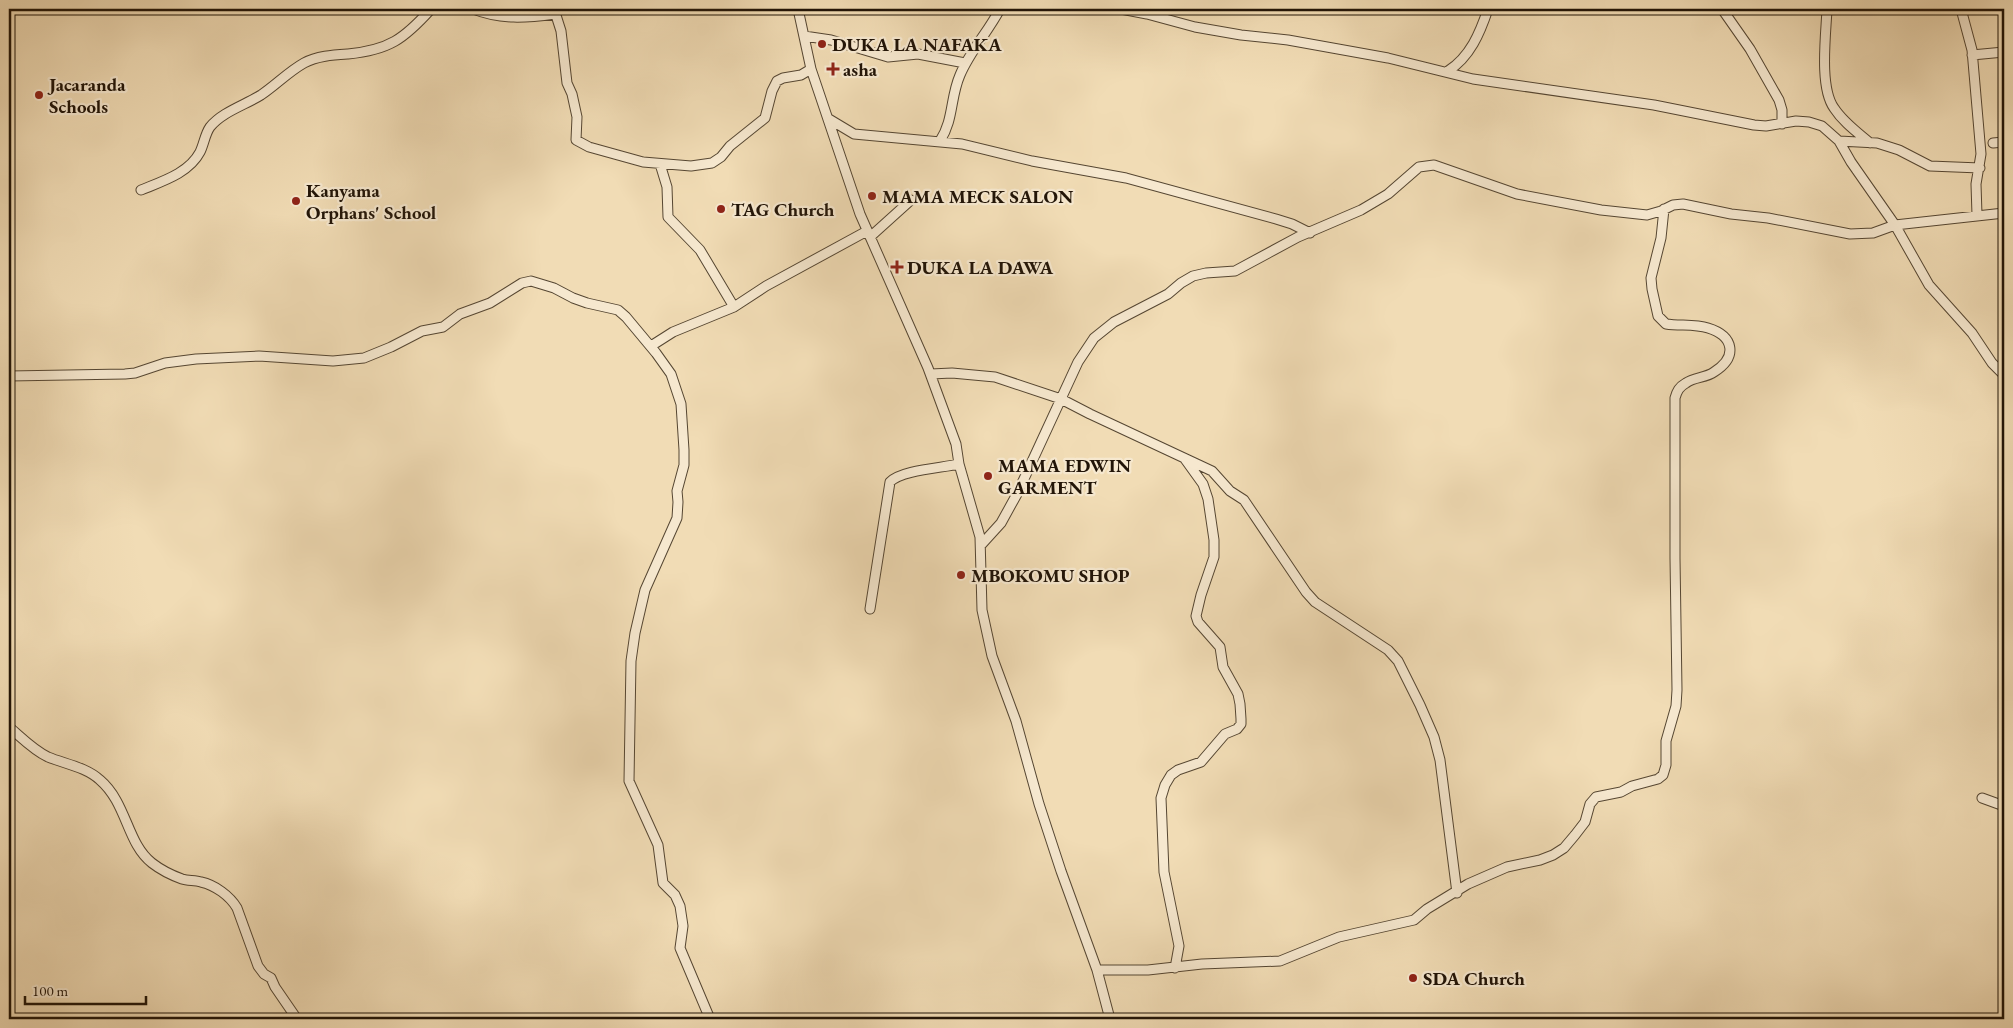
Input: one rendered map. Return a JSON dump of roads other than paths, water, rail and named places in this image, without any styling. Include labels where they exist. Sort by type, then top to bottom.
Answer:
[{"type":"street","points":[[141,190],[192,165],[203,147],[209,128],[263,93],[296,68],[320,57],[366,52],[387,46],[407,35],[431,9]]},
{"type":"street","points":[[473,9],[494,16],[514,18],[554,11],[561,31],[565,71],[576,111],[576,140],[583,145],[618,156],[660,164],[691,166],[712,163],[717,160],[730,146],[765,118],[777,81],[801,75],[811,69]]},
{"type":"street","points":[[798,9],[811,69],[868,234],[930,374],[953,436],[981,545],[982,610],[992,656],[1016,721],[1039,804],[1061,871],[1097,970],[1110,1019]]},
{"type":"street","points":[[940,141],[949,124],[952,96],[965,63],[1000,9]]},
{"type":"street","points":[[1121,9],[1195,27],[1241,35],[1288,40],[1388,58],[1448,71],[1472,79],[1654,104],[1754,126],[1802,121],[1818,124],[1840,141],[1851,162],[1896,226],[1929,284],[1972,333],[1992,363],[2004,375]]},
{"type":"street","points":[[1448,71],[1456,66],[1474,45],[1488,9]]},
{"type":"street","points":[[1722,9],[1750,49],[1779,100],[1782,110],[1782,124]]},
{"type":"street","points":[[1827,9],[1824,60],[1827,89],[1832,106],[1845,122],[1870,143]]},
{"type":"street","points":[[1962,9],[1972,55],[1981,154],[1976,184],[1977,215]]},
{"type":"street","points":[[804,36],[831,40],[892,58],[918,54],[965,63]]},
{"type":"street","points":[[1972,55],[2004,52]]},
{"type":"street","points":[[829,118],[850,133],[857,135],[962,144],[1032,161],[1126,178],[1276,219],[1310,233]]},
{"type":"street","points":[[1840,141],[1870,143],[1899,150],[1930,166],[1980,168]]},
{"type":"street","points":[[1993,143],[2004,142]]},
{"type":"street","points":[[660,164],[667,187],[668,217],[700,250],[734,306]]},
{"type":"street","points":[[981,545],[1000,523],[1018,494],[1088,345],[1114,322],[1168,294],[1193,276],[1235,271],[1298,237],[1361,210],[1388,194],[1419,167],[1434,165],[1517,194],[1569,205],[1647,215],[1672,205],[1683,204],[1850,234],[1873,233],[1896,226],[2004,213]]},
{"type":"street","points":[[651,346],[673,332],[734,306],[766,286],[868,234],[911,200]]},
{"type":"street","points":[[1097,970],[1175,968],[1202,964],[1280,961],[1339,937],[1414,920],[1431,906],[1456,893],[1468,884],[1507,867],[1540,860],[1564,848],[1585,822],[1590,804],[1596,797],[1614,794],[1632,786],[1658,779],[1663,775],[1665,770],[1665,748],[1676,706],[1677,690],[1674,558],[1675,398],[1680,387],[1688,381],[1714,372],[1722,366],[1728,359],[1731,348],[1727,339],[1719,333],[1699,326],[1666,324],[1658,316],[1651,278],[1659,249],[1664,209]]},
{"type":"street","points":[[9,376],[124,374],[135,373],[165,363],[250,356],[333,361],[364,358],[422,331],[443,327],[460,314],[490,303],[522,283],[531,281],[554,288],[587,303],[618,310],[626,317],[651,346],[671,374],[681,404],[684,465],[677,491],[677,518],[645,590],[635,633],[631,661],[629,780],[658,845],[664,883],[675,895],[680,906],[683,926],[680,948],[710,1019]]},
{"type":"street","points":[[930,374],[952,373],[995,377],[1061,399],[1212,471],[1230,491],[1244,500],[1306,592],[1315,602],[1382,645],[1398,662],[1434,737],[1444,792],[1456,893]]},
{"type":"street","points":[[1175,968],[1179,946],[1164,872],[1161,798],[1171,774],[1201,762],[1225,734],[1237,729],[1241,724],[1238,694],[1223,667],[1220,647],[1198,622],[1196,616],[1214,557],[1214,540],[1208,499],[1203,484],[1183,456]]},
{"type":"street","points":[[870,609],[890,482],[896,477],[906,474],[959,464]]},
{"type":"street","points":[[9,727],[39,752],[88,772],[100,780],[123,811],[141,854],[151,862],[184,880],[209,884],[233,903],[237,908],[260,969],[271,978],[275,987],[298,1019]]},
{"type":"street","points":[[1982,798],[2004,806]]},
{"type":"place","name":"DUKA LA NAFAKA","points":[[822,44]]},
{"type":"place","name":"asha","points":[[833,69]]},
{"type":"place","name":"Jacaranda Schools","points":[[39,95]]},
{"type":"place","name":"MAMA MECK SALON","points":[[872,196]]},
{"type":"place","name":"Kanyama Orphans' School","points":[[296,201]]},
{"type":"place","name":"TAG Church","points":[[721,209]]},
{"type":"place","name":"DUKA LA DAWA","points":[[897,267]]},
{"type":"place","name":"MAMA EDWIN GARMENT","points":[[988,476]]},
{"type":"place","name":"MBOKOMU SHOP","points":[[961,575]]},
{"type":"place","name":"SDA Church","points":[[1413,978]]}]
